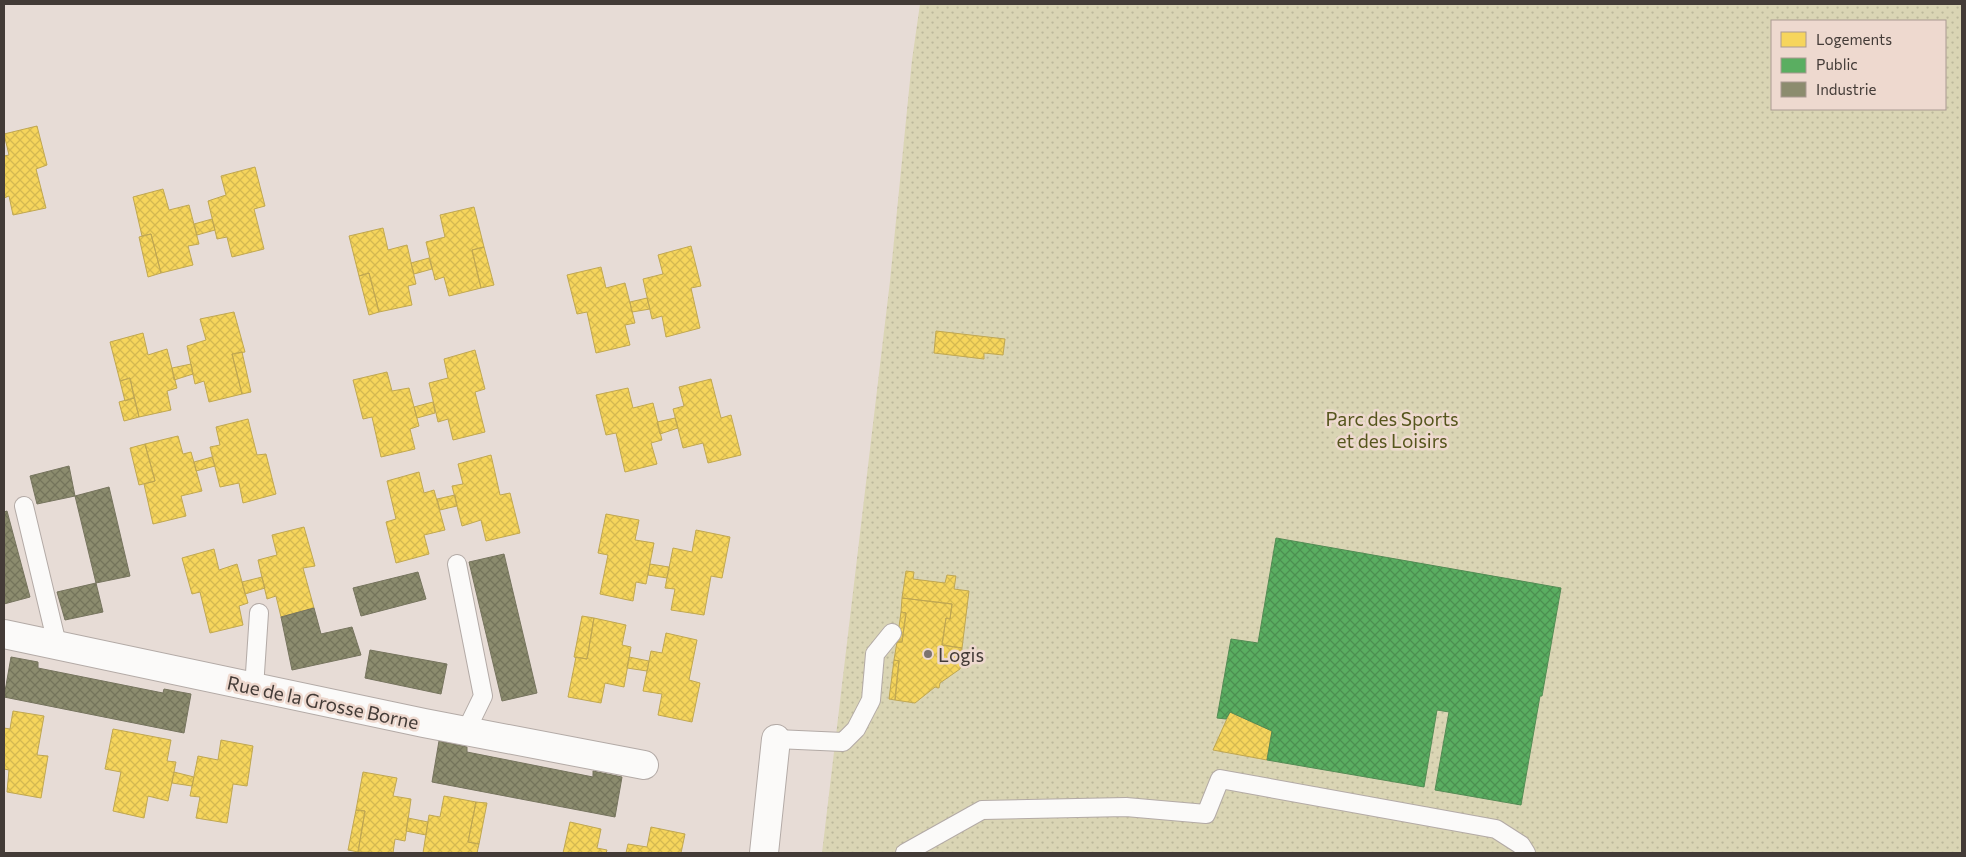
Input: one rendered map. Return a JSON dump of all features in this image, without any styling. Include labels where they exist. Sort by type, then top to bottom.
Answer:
[{"type":"street","name":"Rue de la Grosse Borne","points":[[4,634],[254,688],[644,765]]},
{"type":"street","points":[[764,853],[776,739]]},
{"type":"lane","points":[[24,506],[57,644]]},
{"type":"lane","points":[[457,564],[483,696],[466,731]]},
{"type":"lane","points":[[254,688],[260,613]]},
{"type":"lane","points":[[776,739],[843,742],[856,728],[871,700],[875,654],[892,633]]},
{"type":"lane","points":[[905,853],[982,810],[1126,807],[1206,814],[1220,779],[1496,829],[1521,845],[1526,853]]},
{"type":"green space","name":"Parc des Sports et des Loisirs","points":[[920,4],[1962,4],[1962,853],[822,853],[890,281],[912,60]]},
{"type":"building: Logements","points":[[37,126],[47,165],[36,169],[46,208],[13,215],[9,196],[4,198],[4,156],[9,155],[4,134]]},
{"type":"building: Logements","points":[[255,167],[265,206],[254,209],[264,249],[232,257],[227,237],[217,239],[208,201],[226,195],[221,176]]},
{"type":"building: Logements","points":[[163,189],[169,210],[189,205],[199,244],[188,246],[193,265],[161,273],[151,234],[142,236],[133,197]]},
{"type":"building: Logements","points":[[474,207],[484,247],[472,250],[481,288],[449,296],[444,277],[435,280],[426,242],[445,237],[440,215]]},
{"type":"building: Logements","points":[[212,219],[215,230],[197,235],[194,224]]},
{"type":"building: Logements","points":[[383,228],[388,250],[407,245],[416,284],[408,286],[412,305],[379,312],[369,273],[359,276],[349,236]]},
{"type":"building: Logements","points":[[151,234],[161,273],[148,277],[139,237]]},
{"type":"building: Logements","points":[[691,246],[701,286],[691,288],[700,328],[666,337],[662,316],[652,319],[643,279],[663,274],[658,255]]},
{"type":"building: Logements","points":[[484,247],[494,285],[481,288],[472,250]]},
{"type":"building: Logements","points":[[429,258],[432,269],[414,274],[411,263]]},
{"type":"building: Logements","points":[[601,267],[606,288],[625,283],[635,323],[625,325],[630,345],[596,353],[587,312],[577,314],[567,275]]},
{"type":"building: Logements","points":[[369,273],[379,312],[369,315],[359,276]]},
{"type":"building: Logements","points":[[647,298],[650,309],[632,312],[630,302]]},
{"type":"building: Logements","points":[[234,312],[245,352],[232,354],[242,394],[209,402],[204,381],[195,384],[187,346],[206,340],[200,319]]},
{"type":"building: Logements","points":[[936,331],[1005,339],[1003,355],[984,353],[984,359],[934,353]]},
{"type":"building: Logements","points":[[143,333],[148,355],[167,349],[177,388],[167,391],[171,410],[139,417],[130,378],[120,381],[110,342]]},
{"type":"building: Logements","points":[[475,350],[485,389],[475,392],[485,432],[453,440],[448,419],[438,422],[429,383],[448,378],[444,359]]},
{"type":"building: Logements","points":[[242,352],[251,392],[242,394],[232,354]]},
{"type":"building: Logements","points":[[191,364],[193,374],[174,380],[172,368]]},
{"type":"building: Logements","points":[[387,372],[392,391],[409,388],[419,426],[410,429],[415,449],[381,457],[372,417],[363,419],[353,380]]},
{"type":"building: Logements","points":[[130,378],[134,398],[125,401],[120,381]]},
{"type":"building: Logements","points":[[711,379],[721,418],[731,415],[741,455],[708,463],[703,443],[683,448],[673,409],[684,406],[679,387]]},
{"type":"building: Logements","points":[[628,388],[633,408],[653,403],[662,440],[651,443],[657,464],[625,472],[616,433],[606,435],[596,395]]},
{"type":"building: Logements","points":[[134,398],[139,417],[124,421],[119,402]]},
{"type":"building: Logements","points":[[433,402],[435,413],[417,418],[414,407]]},
{"type":"building: Logements","points":[[675,418],[678,428],[660,434],[657,422]]},
{"type":"building: Logements","points":[[248,419],[257,455],[266,454],[276,494],[243,503],[239,483],[220,487],[210,447],[220,445],[216,427]]},
{"type":"building: Logements","points":[[178,436],[183,454],[191,452],[202,491],[181,496],[186,516],[153,524],[144,484],[155,481],[145,444]]},
{"type":"building: Logements","points":[[145,444],[155,481],[139,485],[130,448]]},
{"type":"building: Logements","points":[[491,455],[500,495],[510,493],[520,533],[486,541],[481,520],[462,526],[452,486],[463,484],[458,464]]},
{"type":"building: Logements","points":[[212,457],[215,466],[196,471],[194,462]]},
{"type":"building: Logements","points":[[419,472],[424,493],[434,490],[445,530],[424,535],[429,554],[396,563],[386,522],[396,519],[387,481]]},
{"type":"building: Logements","points":[[455,495],[457,506],[440,510],[437,499]]},
{"type":"building: Logements","points":[[606,514],[639,520],[635,540],[654,543],[646,584],[636,582],[633,601],[600,594],[608,555],[598,553]]},
{"type":"building: Logements","points":[[304,527],[315,566],[303,568],[314,608],[281,617],[276,596],[267,599],[258,560],[277,555],[272,535]]},
{"type":"building: Logements","points":[[696,530],[730,537],[722,578],[711,576],[704,615],[671,610],[675,589],[665,588],[673,548],[692,552]]},
{"type":"building: Logements","points":[[214,549],[219,570],[237,564],[248,603],[239,606],[243,625],[210,633],[200,592],[192,594],[182,558]]},
{"type":"building: Logements","points":[[650,564],[669,567],[667,578],[648,575]]},
{"type":"building: Logements","points":[[906,571],[914,572],[913,579],[945,583],[947,575],[956,576],[954,589],[969,591],[962,648],[942,645],[946,618],[950,619],[952,604],[902,598]]},
{"type":"building: Logements","points":[[262,577],[265,588],[245,594],[242,582]]},
{"type":"building: Logements","name":"Logis","points":[[902,598],[952,604],[950,619],[946,618],[942,645],[962,648],[960,669],[940,683],[939,688],[935,687],[915,703],[895,700],[899,661],[894,660],[897,642],[902,642],[906,613],[901,612]]},
{"type":"building: Logements","points":[[901,612],[906,613],[902,642],[897,642]]},
{"type":"building: Logements","points":[[582,616],[594,618],[587,659],[574,657]]},
{"type":"building: Logements","points":[[594,618],[626,625],[622,645],[631,647],[624,687],[605,683],[601,703],[568,697],[576,657],[587,659]]},
{"type":"building: Logements","points":[[666,633],[697,640],[689,680],[700,683],[692,722],[658,715],[662,694],[643,691],[651,651],[662,653]]},
{"type":"building: Logements","points":[[629,657],[649,661],[647,671],[627,668]]},
{"type":"building: Logements","points":[[894,660],[899,661],[895,700],[889,699]]},
{"type":"building: Logements","points":[[13,711],[44,716],[37,755],[48,756],[41,798],[7,792],[9,770],[4,769],[4,728],[10,729]]},
{"type":"building: Logements","points":[[1230,712],[1272,731],[1267,760],[1213,750]]},
{"type":"building: Logements","points":[[113,729],[171,740],[167,761],[176,762],[168,801],[148,796],[144,818],[113,811],[121,772],[105,769]]},
{"type":"building: Logements","points":[[221,740],[253,746],[247,786],[233,784],[227,823],[196,818],[200,797],[190,796],[198,756],[218,760]]},
{"type":"building: Logements","points":[[174,772],[194,777],[192,786],[172,783]]},
{"type":"building: Logements","points":[[363,772],[397,778],[393,796],[411,799],[405,841],[395,839],[393,853],[358,852],[365,811],[356,810]]},
{"type":"building: Logements","points":[[444,796],[476,802],[468,842],[479,844],[477,853],[423,853],[429,815],[440,817]]},
{"type":"building: Logements","points":[[476,802],[487,803],[479,844],[468,842]]},
{"type":"building: Logements","points":[[356,810],[365,811],[358,852],[348,850]]},
{"type":"building: Logements","points":[[408,818],[428,822],[426,835],[406,831]]},
{"type":"building: Logements","points":[[570,822],[601,829],[597,848],[607,850],[606,853],[563,853]]},
{"type":"building: Logements","points":[[651,827],[685,834],[681,853],[626,853],[628,844],[647,847]]},
{"type":"building: Public","points":[[1276,538],[1561,588],[1521,805],[1435,790],[1449,712],[1437,710],[1424,787],[1267,760],[1272,731],[1230,712],[1226,719],[1217,718],[1231,639],[1258,643]]},
{"type":"building: Industrie","points":[[69,466],[75,496],[37,504],[30,476]]},
{"type":"building: Industrie","points":[[109,487],[130,576],[96,583],[75,496]]},
{"type":"building: Industrie","points":[[7,511],[30,597],[4,604],[4,512]]},
{"type":"building: Industrie","points":[[504,554],[537,693],[502,701],[469,562]]},
{"type":"building: Industrie","points":[[418,572],[426,599],[361,616],[353,588]]},
{"type":"building: Industrie","points":[[96,583],[103,612],[65,620],[57,592]]},
{"type":"building: Industrie","points":[[314,608],[321,634],[352,627],[361,655],[292,670],[281,617]]},
{"type":"building: Industrie","points":[[370,650],[447,664],[441,694],[365,678]]},
{"type":"building: Industrie","points":[[11,657],[38,662],[38,668],[163,693],[164,689],[191,694],[184,733],[4,697]]},
{"type":"building: Industrie","points":[[439,741],[467,747],[467,752],[593,777],[593,771],[622,777],[615,817],[432,782]]},
{"type":"place","name":"Logis","points":[[928,654]]}]
